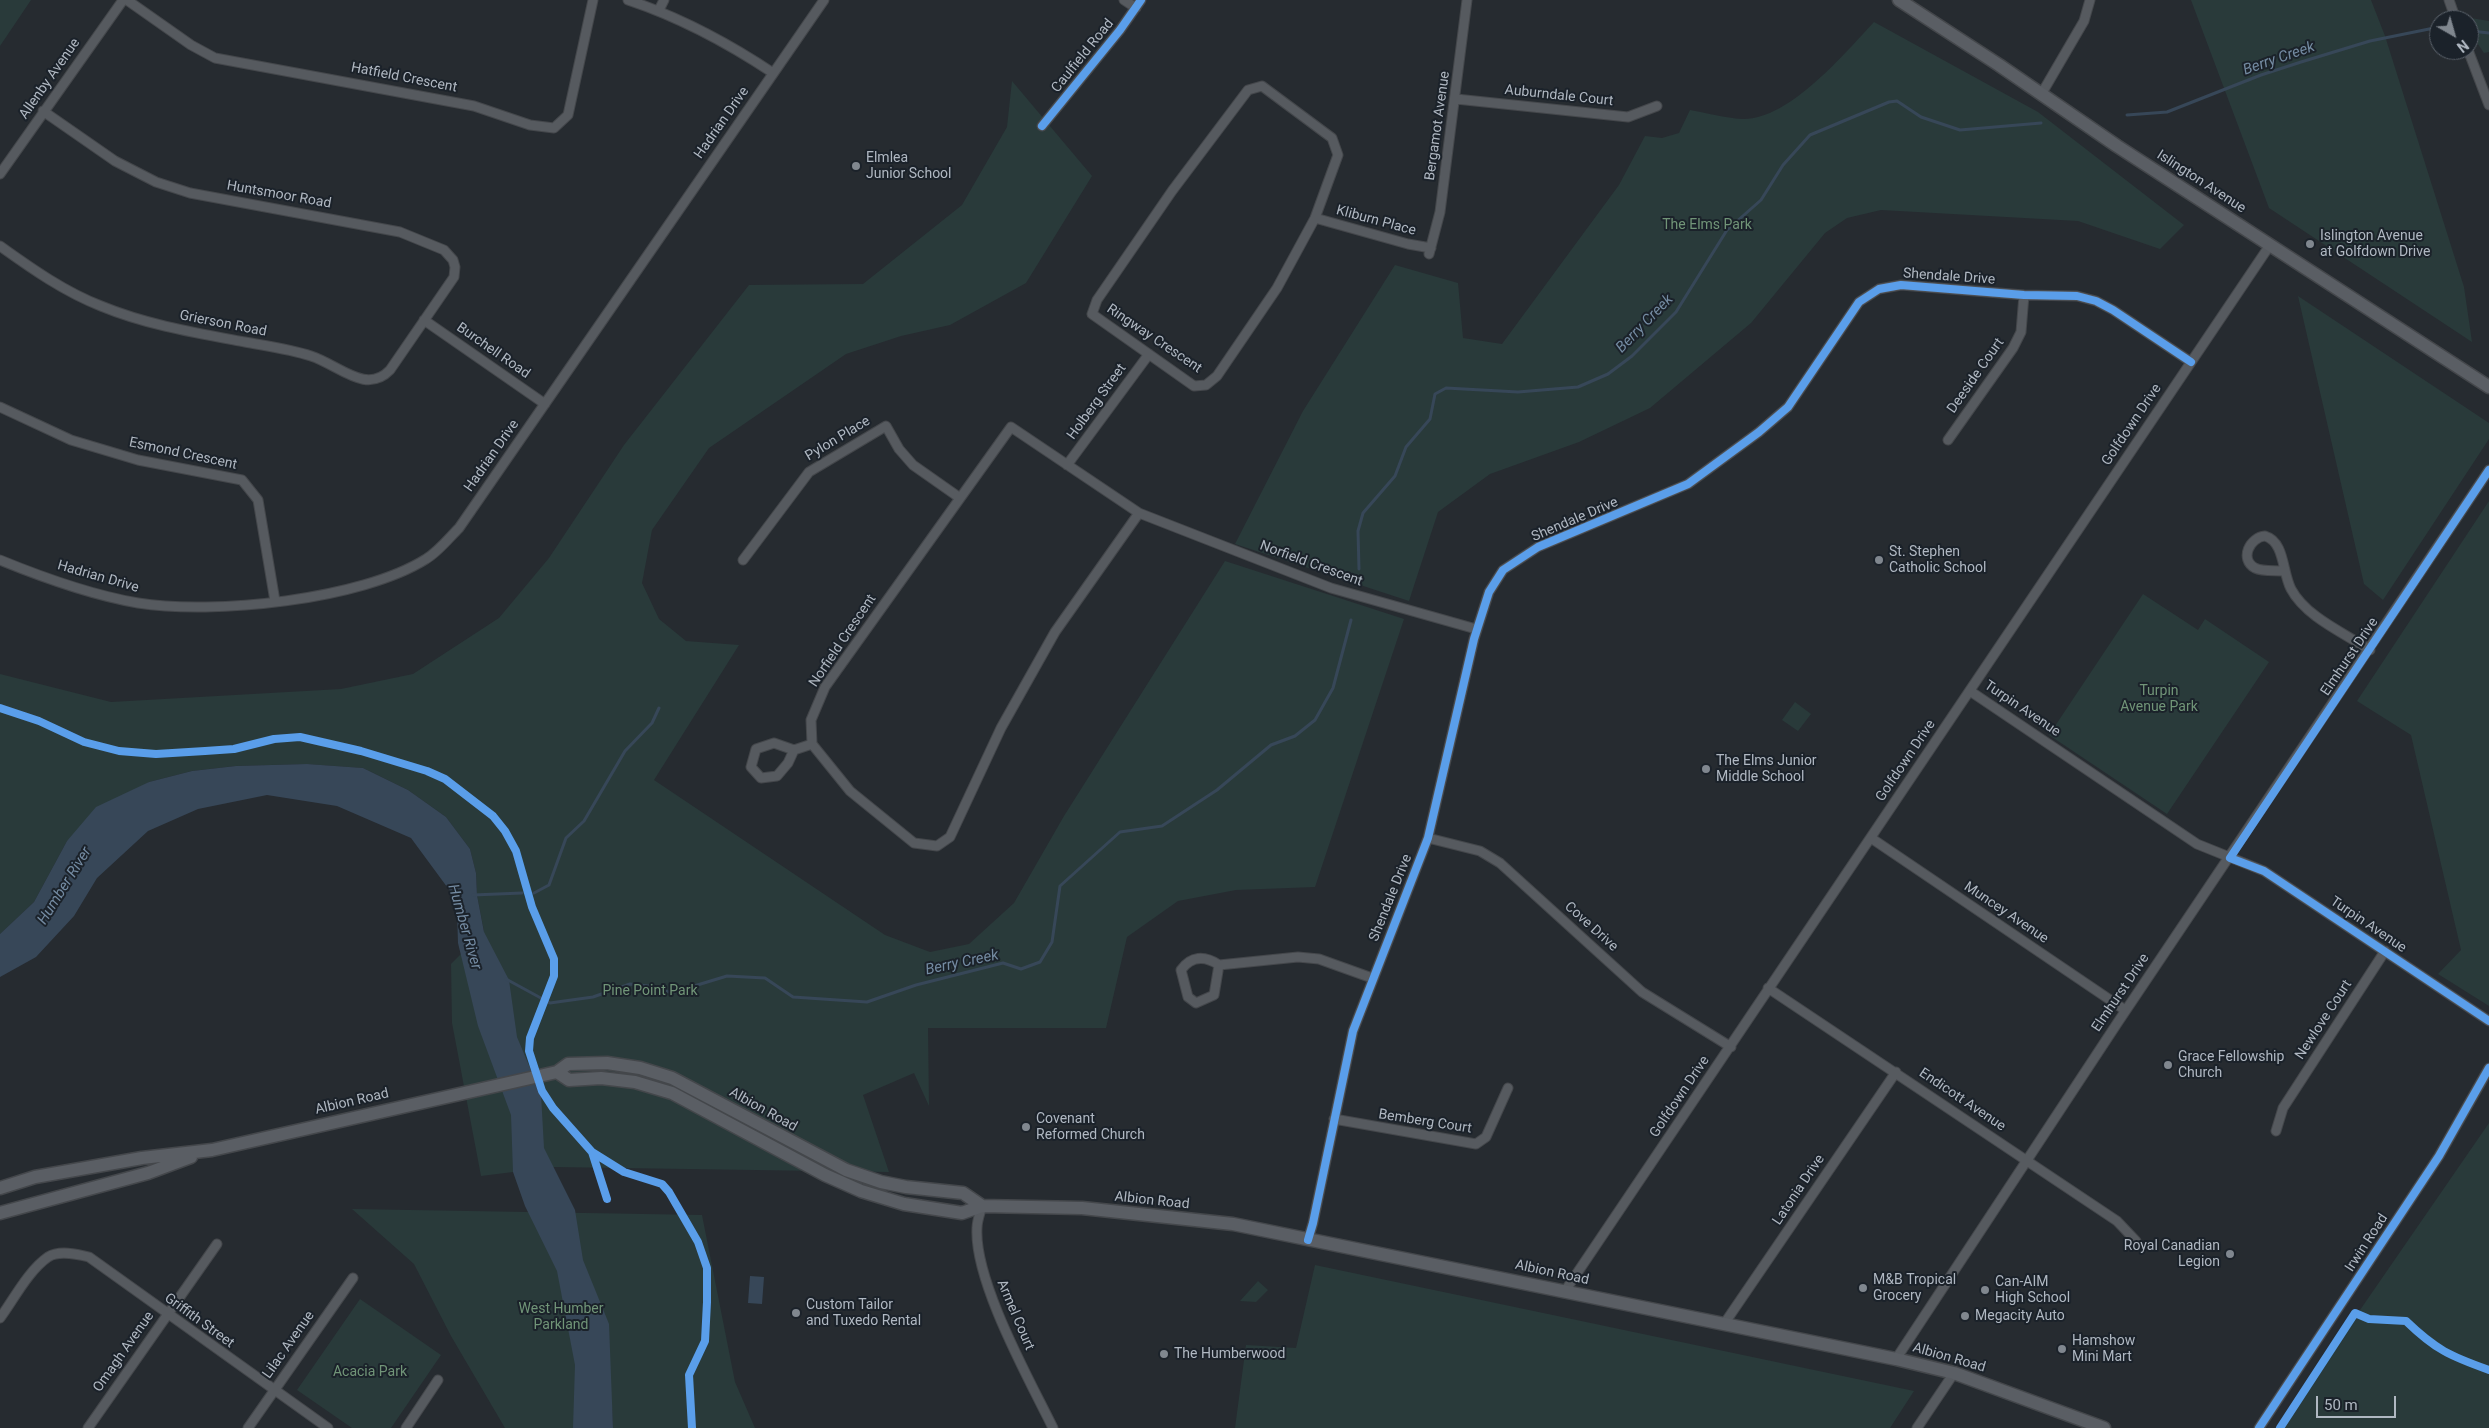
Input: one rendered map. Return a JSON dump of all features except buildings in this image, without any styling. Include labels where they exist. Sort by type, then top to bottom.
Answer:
[{"type":"main road","name":"Islington Avenue","points":[[1900,0],[2042,93],[2117,146],[2489,387]]},
{"type":"main road","name":"Albion Road","points":[[0,1188],[35,1177],[142,1158],[212,1150],[557,1072],[568,1064],[607,1063],[640,1068],[672,1078],[816,1156],[846,1170],[881,1182],[906,1187],[963,1193],[982,1206]]},
{"type":"main road","name":"Albion Road","points":[[557,1072],[569,1080],[601,1078],[636,1082],[672,1093],[825,1175],[886,1199],[904,1204],[962,1213],[982,1206],[1102,1210],[1232,1224],[1896,1359],[1954,1373],[2104,1428]]},
{"type":"main road","name":"Albion Road","points":[[0,1212],[148,1173],[212,1150]]},
{"type":"main road","points":[[0,1181],[35,1177]]},
{"type":"street","name":"Allenby Avenue","points":[[0,174],[123,0]]},
{"type":"street","name":"Hatfield Crescent","points":[[127,0],[191,45],[215,58],[474,106],[530,124],[554,128],[568,115],[593,0]]},
{"type":"street","points":[[628,0],[660,10],[742,52],[773,73]]},
{"type":"street","points":[[660,10],[664,0]]},
{"type":"street","name":"Hadrian Drive","points":[[0,560],[96,594],[138,603],[182,607],[224,607],[333,593],[389,578],[427,559],[459,528],[824,0]]},
{"type":"street","points":[[1124,0],[1139,4]]},
{"type":"street","name":"Bergamot Avenue","points":[[1430,251],[1440,212],[1456,99],[1467,0]]},
{"type":"street","points":[[2042,93],[2084,20],[2090,0]]},
{"type":"street","name":"Caulfield Road","points":[[1042,126],[1139,4]]},
{"type":"street","points":[[2472,60],[2489,106]]},
{"type":"street","name":"Ringway Crescent","points":[[1262,86],[1332,138],[1338,155],[1315,218],[1277,288],[1218,376],[1206,385],[1194,386],[1149,354],[1092,314],[1097,300],[1152,218],[1248,90],[1262,86]]},
{"type":"street","name":"Auburndale Court","points":[[1456,99],[1628,117],[1657,106]]},
{"type":"street","name":"Huntsmoor Road","points":[[43,111],[115,160],[161,184],[190,193],[400,232],[444,250],[455,267],[454,277],[424,320]]},
{"type":"street","name":"Kliburn Place","points":[[1315,218],[1430,251]]},
{"type":"street","name":"Golfdown Drive","points":[[1565,1291],[2270,245]]},
{"type":"street","name":"Grierson Road","points":[[0,246],[70,292],[127,316],[178,330],[297,352],[338,367],[367,381],[379,379],[390,370],[424,320]]},
{"type":"street","name":"Shendale Drive","points":[[1308,1240],[1314,1223],[1353,1031],[1428,838],[1476,630],[1489,592],[1503,570],[1538,547],[1688,484],[1759,432],[1788,407],[1859,302],[1879,289],[1901,285],[2024,295],[2077,296],[2096,301],[2192,362]]},
{"type":"street","name":"Deeside Court","points":[[1948,440],[2013,348],[2022,332],[2024,295]]},
{"type":"street","name":"Burchell Road","points":[[424,320],[545,404]]},
{"type":"street","name":"Holberg Street","points":[[1067,466],[1149,354]]},
{"type":"street","name":"Esmond Crescent","points":[[0,407],[71,440],[138,460],[242,480],[258,500],[275,601]]},
{"type":"street","name":"Pylon Place","points":[[743,560],[809,472],[886,426],[899,448],[913,464],[960,498]]},
{"type":"street","name":"Norfield Crescent","points":[[812,744],[811,720],[825,687],[1011,427],[1139,513],[1330,588],[1476,630]]},
{"type":"street","name":"Elmhurst Drive","points":[[1896,1359],[2125,1010],[2230,858],[2489,470]]},
{"type":"street","points":[[794,750],[788,763],[777,776],[761,778],[751,767],[756,749],[774,743],[794,750],[812,744],[850,791],[914,843],[937,846],[950,837],[1001,728],[1055,632],[1139,513]]},
{"type":"street","points":[[2284,571],[2260,569],[2251,564],[2247,555],[2249,546],[2254,540],[2266,536],[2274,540],[2279,548],[2284,571],[2291,588],[2303,605],[2370,650]]},
{"type":"street","name":"Turpin Avenue","points":[[1970,690],[2197,844],[2264,871],[2489,1021]]},
{"type":"street","name":"Cove Drive","points":[[1428,838],[1480,851],[1500,863],[1642,992],[1731,1047]]},
{"type":"street","name":"Muncey Avenue","points":[[1871,838],[2125,1010]]},
{"type":"street","name":"Newlove Court","points":[[2276,1131],[2283,1108],[2385,951]]},
{"type":"street","points":[[1219,965],[1214,995],[1196,1003],[1188,997],[1180,970],[1187,961],[1197,957],[1210,959],[1219,965],[1298,957],[1319,959],[1372,978]]},
{"type":"street","name":"Endicott Avenue","points":[[1768,988],[2117,1221],[2136,1241]]},
{"type":"street","name":"Irwin Road","points":[[2259,1428],[2439,1156],[2489,1068]]},
{"type":"street","name":"Latonia Drive","points":[[1724,1324],[1896,1072]]},
{"type":"street","name":"Bemberg Court","points":[[1334,1119],[1476,1144],[1486,1137],[1508,1088]]},
{"type":"street","name":"Armel Court","points":[[982,1206],[976,1228],[979,1256],[986,1283],[1053,1428]]},
{"type":"street","name":"Omagh Avenue","points":[[88,1428],[217,1244]]},
{"type":"street","name":"Griffith Street","points":[[0,1318],[28,1279],[48,1256],[62,1253],[89,1257],[166,1315],[328,1428]]},
{"type":"street","name":"Lilac Avenue","points":[[248,1428],[354,1278]]},
{"type":"street","points":[[1917,1428],[1954,1373]]},
{"type":"street","points":[[406,1428],[438,1380]]},
{"type":"green space","points":[[0,0],[31,0],[0,46]]},
{"type":"green space","points":[[2191,0],[2371,0],[2385,36],[2464,287],[2472,342],[2269,208]]},
{"type":"green space","points":[[2479,19],[2489,21],[2489,52],[2484,53],[2479,45]]},
{"type":"green space","name":"The Elms Park","points":[[1874,22],[2038,112],[2184,225],[2160,249],[2078,221],[1881,210],[1847,218],[1825,233],[1751,323],[1650,408],[1579,442],[1490,474],[1438,512],[1409,601],[1235,544],[1303,411],[1395,265],[1458,283],[1463,338],[1502,344],[1619,185],[1645,136],[1662,138],[1679,133],[1690,110],[1742,119],[1760,117],[1778,109],[1814,83],[1832,67]]},
{"type":"green space","name":"Pine Point Park","points":[[1012,81],[1092,176],[1026,283],[950,325],[901,336],[846,354],[709,448],[652,530],[642,583],[659,619],[686,641],[739,645],[654,780],[885,935],[930,952],[969,944],[1014,903],[1064,816],[1225,561],[1404,619],[1315,887],[1236,890],[1178,901],[1127,937],[1106,1028],[928,1028],[929,1106],[914,1073],[863,1095],[889,1172],[553,1167],[481,1176],[452,1023],[451,964],[484,931],[477,895],[476,873],[470,849],[446,817],[408,790],[363,768],[306,764],[236,766],[192,771],[149,782],[67,841],[34,902],[0,934],[0,674],[111,702],[341,689],[413,674],[499,618],[549,558],[624,445],[749,285],[863,284],[962,205],[1007,127]]},
{"type":"green space","points":[[2298,296],[2489,423],[2489,439],[2383,600],[2364,584]]},
{"type":"green space","points":[[2489,501],[2489,1006],[2438,974],[2461,950],[2411,735],[2357,701]]},
{"type":"green space","name":"Turpin Avenue Park","points":[[2143,594],[2198,630],[2205,619],[2269,662],[2167,814],[2049,735]]},
{"type":"green space","points":[[1795,702],[1811,714],[1798,731],[1782,720]]},
{"type":"green space","points":[[2489,1123],[2489,1428],[2283,1428],[2360,1310]]},
{"type":"green space","name":"West Humber Parkland","points":[[352,1209],[702,1215],[735,1382],[755,1428],[613,1428],[612,1408],[587,1428],[505,1428],[451,1336],[414,1264]]},
{"type":"green space","points":[[1315,1265],[1914,1391],[1890,1428],[1235,1428],[1246,1345],[1296,1348]]},
{"type":"green space","points":[[1258,1281],[1268,1290],[1256,1302],[1240,1301]]},
{"type":"green space","name":"Acacia Park","points":[[360,1299],[441,1355],[391,1428],[352,1428],[297,1390]]},
{"type":"water","name":"Humber River","points":[[307,764],[363,768],[408,790],[446,817],[470,849],[476,873],[477,895],[484,932],[509,980],[517,1037],[541,1094],[544,1148],[575,1210],[583,1260],[609,1324],[613,1428],[573,1428],[575,1365],[557,1271],[525,1206],[513,1172],[511,1115],[478,1026],[458,943],[457,911],[450,891],[411,838],[337,806],[267,795],[198,809],[148,831],[97,878],[74,916],[36,957],[0,977],[0,934],[34,902],[67,841],[96,807],[149,782],[192,771],[236,766]]},
{"type":"water","points":[[750,1276],[764,1277],[762,1304],[748,1303]]},
{"type":"waterway","name":"Berry Creek","points":[[2127,115],[2167,112],[2261,75],[2301,62],[2370,41],[2429,29]]},
{"type":"waterway","name":"Berry Creek","points":[[2479,32],[2489,33]]},
{"type":"waterway","name":"Berry Creek","points":[[1359,569],[1358,531],[1363,513],[1395,476],[1406,447],[1430,419],[1435,394],[1446,388],[1518,392],[1578,387],[1608,374],[1632,356],[1676,312],[1727,230],[1761,200],[1783,165],[1810,135],[1889,102],[1897,101],[1921,117],[1960,130],[2041,123]]},
{"type":"waterway","name":"Berry Creek","points":[[506,979],[550,1003],[593,997],[630,984],[658,987],[671,993],[727,976],[765,978],[793,997],[867,1002],[916,985],[1003,963],[1021,969],[1040,962],[1052,942],[1060,886],[1120,832],[1162,826],[1217,790],[1271,745],[1295,736],[1315,720],[1333,688],[1351,620]]},
{"type":"waterway","points":[[534,893],[549,885],[566,838],[584,821],[625,751],[652,723],[659,708]]},
{"type":"waterway","points":[[473,895],[522,893]]},
{"type":"cycle path","points":[[1042,126],[1120,30],[1141,0]]},
{"type":"cycle path","points":[[1308,1240],[1353,1031],[1428,838],[1474,639],[1489,592],[1503,570],[1538,547],[1688,484],[1759,432],[1788,407],[1859,302],[1879,289],[1901,285],[2024,295],[2077,296],[2096,301],[2113,310],[2191,362]]},
{"type":"cycle path","points":[[2489,470],[2230,858],[2264,871],[2489,1021]]},
{"type":"cycle path","points":[[0,708],[39,721],[84,742],[119,751],[156,754],[234,749],[274,739],[300,737],[361,751],[427,771],[445,779],[493,816],[505,831],[516,851],[532,907],[554,959],[554,976],[530,1038],[529,1051],[542,1091],[553,1108],[592,1152],[607,1199]]},
{"type":"cycle path","points":[[2259,1428],[2439,1156],[2489,1068]]},
{"type":"cycle path","points":[[592,1152],[624,1172],[662,1184],[669,1192],[698,1242],[707,1268],[707,1302],[705,1341],[689,1375],[692,1428]]},
{"type":"cycle path","points":[[2280,1428],[2355,1313],[2369,1319],[2406,1321],[2435,1346],[2464,1361],[2489,1370]]},
{"type":"place","name":"Elmlea Junior School","points":[[856,166]]},
{"type":"place","name":"Islington Avenue at Golfdown Drive","points":[[2310,244]]},
{"type":"place","name":"St. Stephen Catholic School","points":[[1879,560]]},
{"type":"place","name":"The Elms Junior Middle School","points":[[1706,769]]},
{"type":"place","name":"Grace Fellowship Church","points":[[2168,1065]]},
{"type":"place","name":"Covenant Reformed Church","points":[[1026,1127]]},
{"type":"place","name":"Royal Canadian Legion","points":[[2230,1254]]},
{"type":"place","name":"M&B Tropical Grocery","points":[[1863,1288]]},
{"type":"place","name":"Can-AIM High School","points":[[1985,1290]]},
{"type":"place","name":"Custom Tailor and Tuxedo Rental","points":[[796,1313]]},
{"type":"place","name":"Megacity Auto","points":[[1965,1316]]},
{"type":"place","name":"Hamshow Mini Mart","points":[[2062,1349]]},
{"type":"place","name":"The Humberwood","points":[[1164,1354]]}]
